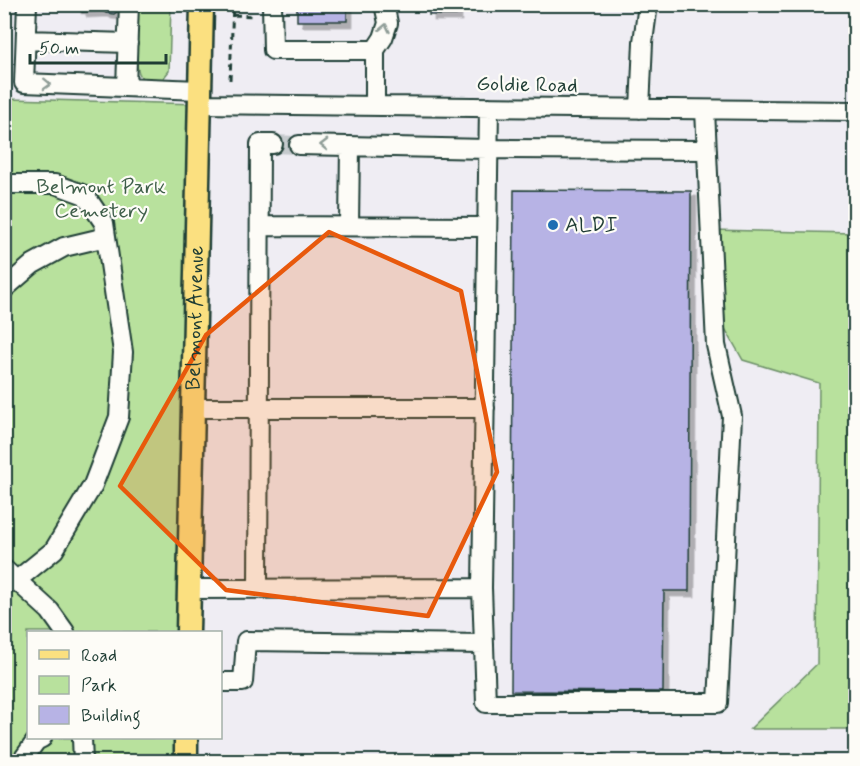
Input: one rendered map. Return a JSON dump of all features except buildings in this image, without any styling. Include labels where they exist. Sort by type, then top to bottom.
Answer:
[{"type":"main road","name":"Belmont Avenue","points":[[188,631],[202,4]]},
{"type":"main road","points":[[186,739],[186,762]]},
{"type":"street","points":[[27,4],[26,40],[128,44]]},
{"type":"street","points":[[126,87],[129,4]]},
{"type":"street","points":[[272,4],[273,50],[375,50]]},
{"type":"street","points":[[375,106],[375,50],[387,30],[384,4]]},
{"type":"street","points":[[640,109],[643,42],[648,4]]},
{"type":"street","name":"Goldie Road","points":[[26,40],[24,83],[126,87],[199,97],[375,106],[855,111]]},
{"type":"street","points":[[489,107],[482,588],[486,703],[718,704],[732,416],[716,345],[705,110]]},
{"type":"street","points":[[258,588],[260,226],[267,144]]},
{"type":"street","points":[[299,144],[488,149],[707,150]]},
{"type":"street","points":[[349,226],[350,146]]},
{"type":"street","points":[[4,184],[55,184],[85,195],[104,223],[123,352],[119,417],[93,485],[54,550],[9,578],[50,611],[64,631]]},
{"type":"street","points":[[260,226],[487,227]]},
{"type":"street","points":[[4,290],[33,264],[64,247],[106,237]]},
{"type":"street","points":[[193,408],[484,408]]},
{"type":"street","points":[[189,589],[482,588]]},
{"type":"street","points":[[222,682],[243,682],[246,641],[484,644]]},
{"type":"street","points":[[21,762],[36,741],[40,739]]},
{"type":"street","points":[[82,739],[83,762]]},
{"type":"path","points":[[230,80],[233,4]]},
{"type":"path","points":[[233,15],[253,16]]},
{"type":"highlighted area","points":[[329,232],[461,291],[497,472],[428,616],[226,590],[120,486],[206,335]]},
{"type":"green space","name":"Belmont Park Cemetery","points":[[4,5],[11,5],[9,99],[198,104],[188,631],[27,631],[27,739],[186,739],[186,761],[5,761]]},
{"type":"green space","points":[[138,5],[171,5],[169,71],[162,80],[147,80],[139,74],[136,56]]},
{"type":"green space","points":[[710,230],[855,233],[855,729],[750,729],[817,664],[819,383],[743,360],[714,309]]},
{"type":"tunnel","points":[[273,144],[299,145]]},
{"type":"place","name":"ALDI","points":[[553,225]]}]
